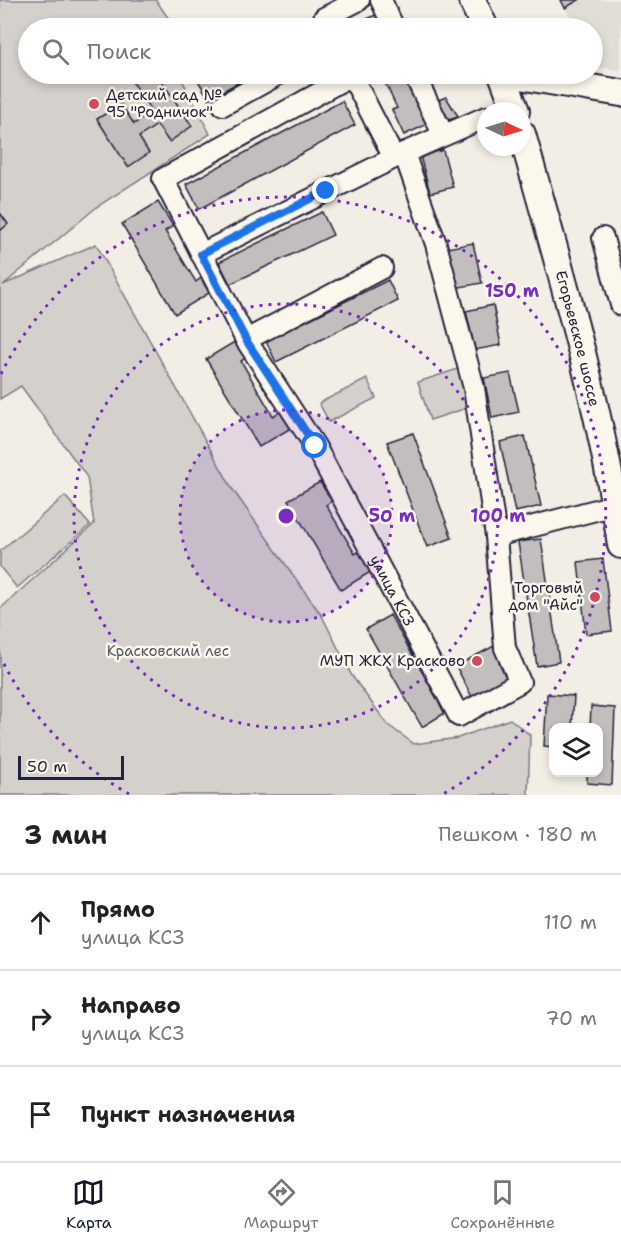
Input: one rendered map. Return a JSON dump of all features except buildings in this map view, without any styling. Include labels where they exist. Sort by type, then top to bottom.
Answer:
[{"type":"main road","points":[[472,0],[480,18]]},
{"type":"main road","points":[[506,84],[512,102]]},
{"type":"main road","points":[[567,84],[621,93]]},
{"type":"main road","name":"Егорьевское шоссе","points":[[528,156],[569,302],[615,505],[621,545]]},
{"type":"street","points":[[324,18],[359,0]]},
{"type":"street","points":[[381,0],[389,18]]},
{"type":"street","points":[[223,105],[261,84]]},
{"type":"street","name":"улица КСЗ","points":[[336,84],[163,179],[246,340],[315,446],[459,716],[520,682],[505,648],[496,536],[474,388],[436,244],[399,155],[357,84]]},
{"type":"street","points":[[419,84],[443,134]]},
{"type":"street","points":[[201,254],[399,155],[477,121]]},
{"type":"street","points":[[603,238],[621,305]]},
{"type":"street","points":[[246,340],[382,268]]},
{"type":"street","points":[[496,536],[615,505]]},
{"type":"shaded area","points":[[561,0],[621,0],[621,70],[603,68],[603,18],[571,18]]},
{"type":"green space","name":"Красковский лес","points":[[0,0],[156,0],[168,18],[18,18],[18,84],[184,84],[210,134],[98,206],[3,285],[96,244],[233,490],[322,616],[352,676],[388,725],[414,744],[458,738],[510,719],[530,735],[528,795],[0,795],[0,609],[94,524],[87,477],[21,386],[0,399]]},
{"type":"green space","points":[[458,369],[470,407],[430,420],[418,382]]},
{"type":"green space","points":[[367,379],[376,398],[329,422],[319,403]]},
{"type":"green space","points":[[65,496],[90,525],[17,588],[0,567],[0,551]]},
{"type":"place","name":"Детский сад № 95 \"Родничок\"","points":[[94,104]]},
{"type":"place","name":"Торговый дом \"Айс\"","points":[[595,597]]},
{"type":"place","name":"МУП ЖКХ Красково","points":[[477,661]]},
{"type":"route","points":[[315,446],[246,340],[201,254],[326,191]]}]
